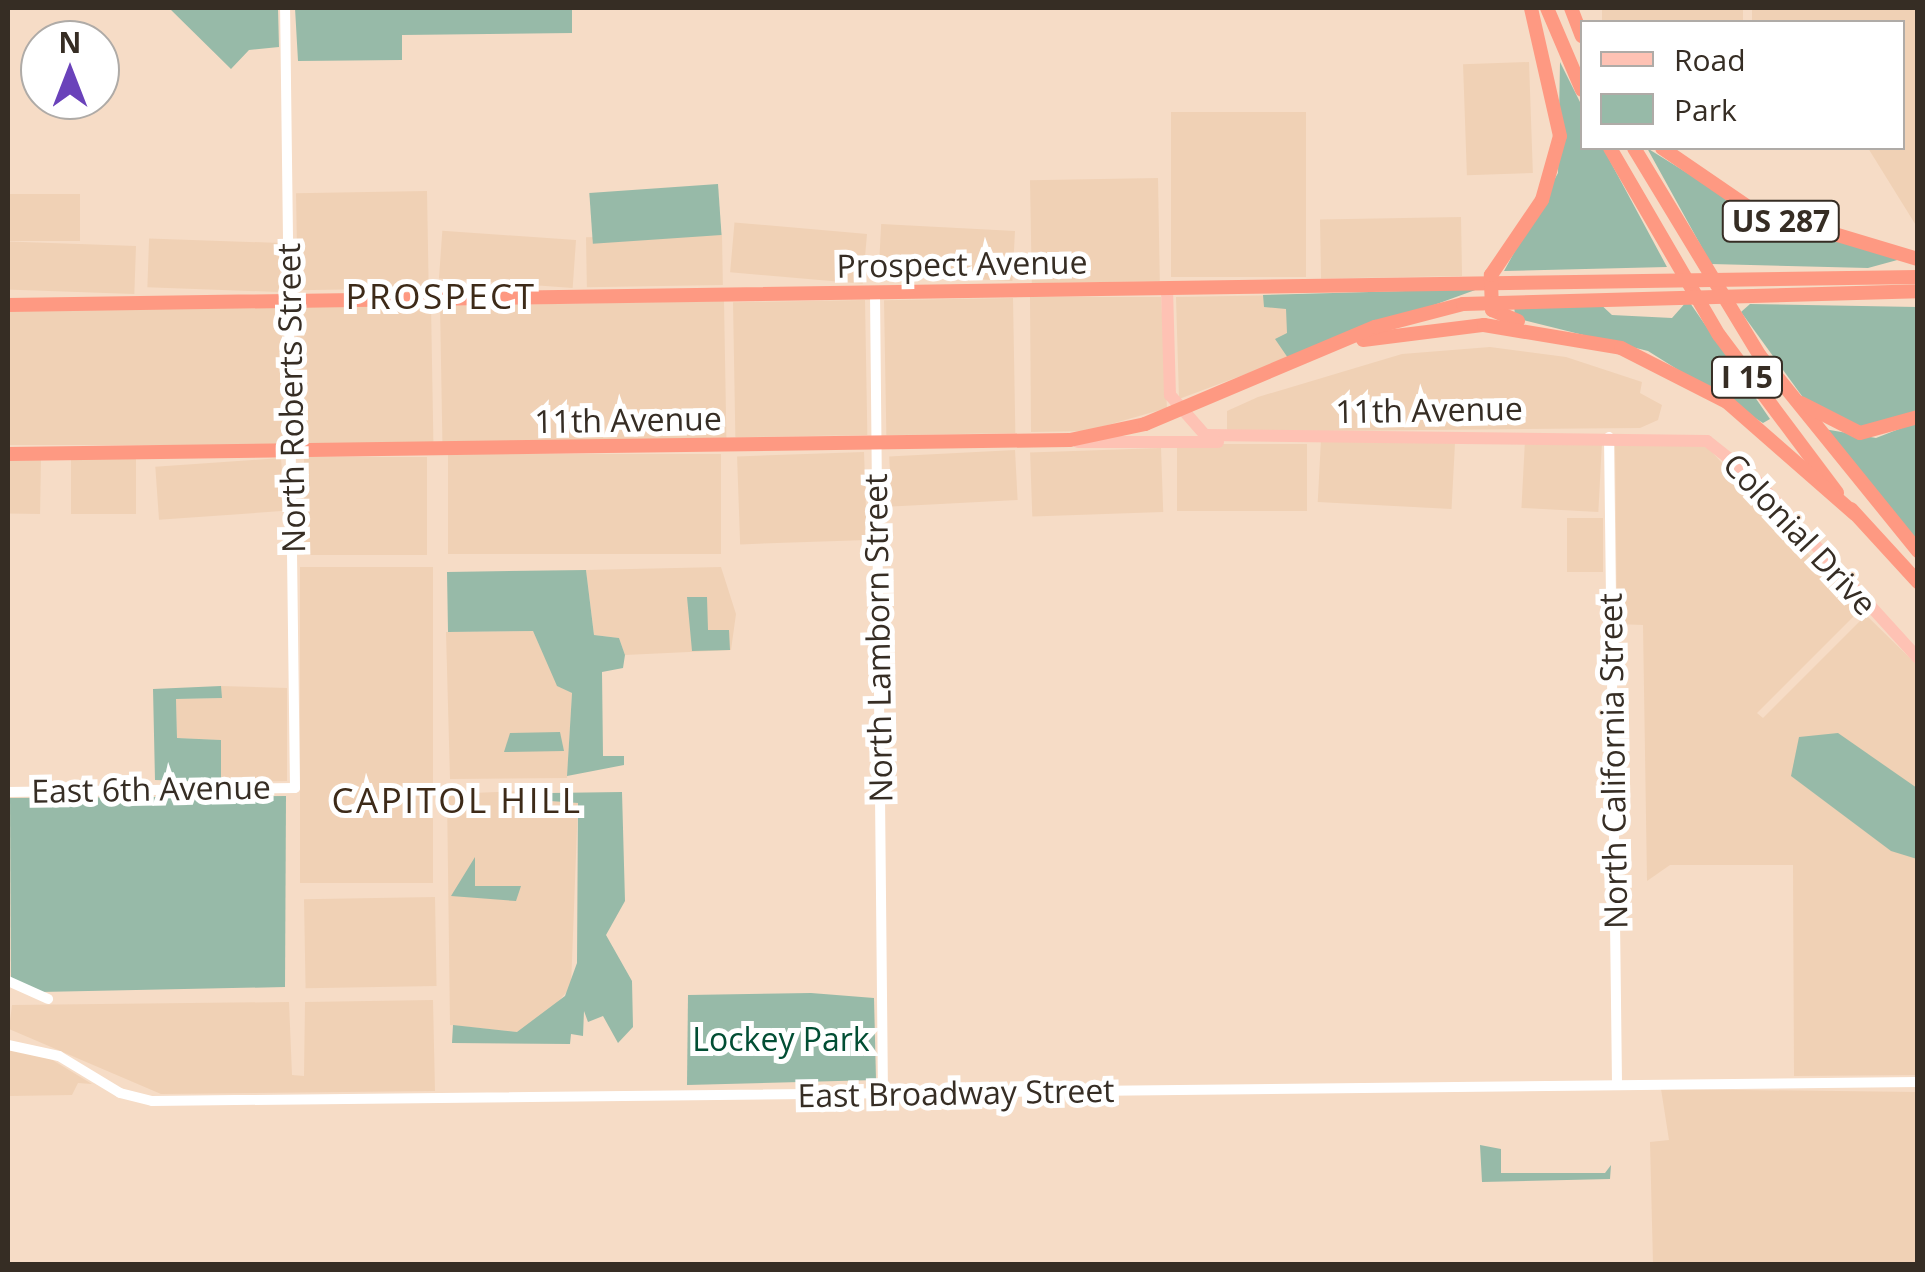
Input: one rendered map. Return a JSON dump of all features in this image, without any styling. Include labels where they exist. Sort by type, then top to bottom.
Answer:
[{"type":"highway","points":[[1532,8],[1559,144],[1542,200],[1499,257],[1492,300],[1503,318],[1621,348],[1727,402],[1854,514]]},
{"type":"highway","points":[[1547,8],[1580,85]]},
{"type":"highway","name":"I 15","points":[[1611,150],[1733,356],[1854,514],[1918,582]]},
{"type":"highway","name":"I 15","points":[[1635,150],[1746,336],[1918,551]]},
{"type":"highway","name":"US 287","points":[[1665,150],[1752,209],[1918,259]]},
{"type":"highway","name":"Prospect Avenue","points":[[1056,440],[1179,411],[1403,318],[1492,300],[1918,277]]},
{"type":"highway","name":"Prospect Avenue","points":[[8,305],[1492,283],[1660,288]]},
{"type":"highway","name":"Prospect Avenue","points":[[1742,286],[1780,292],[1918,291]]},
{"type":"highway","points":[[1780,292],[1918,300]]},
{"type":"highway","points":[[1300,358],[1452,326],[1541,330],[1621,348]]},
{"type":"highway","points":[[1746,336],[1828,424],[1873,434],[1918,417]]},
{"type":"highway","name":"11th Avenue","points":[[8,454],[1056,440]]},
{"type":"main road","points":[[1167,288],[1179,411]]},
{"type":"main road","name":"11th Avenue","points":[[1179,411],[1205,435],[1250,438]]},
{"type":"main road","name":"11th Avenue","points":[[1056,440],[1609,436]]},
{"type":"main road","name":"Colonial Drive","points":[[1609,436],[1683,436],[1721,449],[1918,658]]},
{"type":"street","name":"North Roberts Street","points":[[285,8],[295,788]]},
{"type":"street","name":"North Lamborn Street","points":[[875,293],[883,1094]]},
{"type":"street","name":"North California Street","points":[[1609,436],[1617,1085]]},
{"type":"street","name":"East 6th Avenue","points":[[8,792],[295,788]]},
{"type":"street","points":[[8,980],[48,999]]},
{"type":"street","name":"East Broadway Street","points":[[8,1045],[59,1056],[152,1101],[1918,1082]]},
{"type":"shaded area","points":[[1602,8],[1743,8],[1743,20],[1602,20]]},
{"type":"shaded area","points":[[1752,8],[1917,8],[1917,227],[1869,150],[1905,150],[1905,20],[1752,20]]},
{"type":"shaded area","points":[[1529,62],[1533,173],[1467,175],[1463,64]]},
{"type":"shaded area","points":[[1171,112],[1306,112],[1306,277],[1171,277]]},
{"type":"shaded area","points":[[1158,178],[1160,281],[1032,283],[1030,180]]},
{"type":"shaded area","points":[[427,191],[429,288],[298,290],[296,193]]},
{"type":"shaded area","points":[[8,194],[80,194],[80,241],[8,241]]},
{"type":"shaded area","points":[[1461,217],[1462,276],[1321,278],[1320,219]]},
{"type":"shaded area","points":[[735,222],[867,234],[863,284],[730,272]]},
{"type":"shaded area","points":[[881,224],[1015,231],[1012,281],[879,274]]},
{"type":"shaded area","points":[[442,231],[576,240],[573,288],[439,279]]},
{"type":"shaded area","points":[[722,235],[723,285],[587,287],[586,237]]},
{"type":"shaded area","points":[[149,238],[281,243],[279,292],[147,287]]},
{"type":"shaded area","points":[[8,242],[136,246],[134,294],[8,290]]},
{"type":"shaded area","points":[[1287,295],[1297,355],[1179,399],[1176,297]]},
{"type":"shaded area","points":[[1030,297],[1161,297],[1167,408],[1087,431],[1031,432]]},
{"type":"shaded area","points":[[1013,298],[1015,433],[886,435],[884,300]]},
{"type":"shaded area","points":[[865,300],[867,435],[735,437],[733,302]]},
{"type":"shaded area","points":[[724,301],[726,440],[442,445],[440,306]]},
{"type":"shaded area","points":[[431,305],[433,445],[298,447],[296,307]]},
{"type":"shaded area","points":[[9,308],[283,308],[283,445],[9,445]]},
{"type":"shaded area","points":[[1490,347],[1566,357],[1642,382],[1640,393],[1662,405],[1658,420],[1640,428],[1227,432],[1227,411],[1258,397],[1402,354]]},
{"type":"shaded area","points":[[1321,436],[1455,443],[1452,509],[1318,502]]},
{"type":"shaded area","points":[[1525,440],[1602,444],[1598,512],[1521,508]]},
{"type":"shaded area","points":[[1177,444],[1307,444],[1307,511],[1177,511]]},
{"type":"shaded area","points":[[1615,444],[1706,446],[1861,609],[1757,713],[1763,718],[1866,615],[1917,665],[1917,1075],[1794,1076],[1793,865],[1670,865],[1647,881],[1643,625],[1617,624]]},
{"type":"shaded area","points":[[1161,448],[1163,512],[1032,517],[1030,453]]},
{"type":"shaded area","points":[[1015,450],[1018,500],[892,507],[889,457]]},
{"type":"shaded area","points":[[864,452],[867,540],[740,544],[737,456]]},
{"type":"shaded area","points":[[448,454],[721,454],[721,554],[448,554]]},
{"type":"shaded area","points":[[304,457],[427,457],[427,555],[304,555]]},
{"type":"shaded area","points":[[8,458],[41,459],[40,514],[8,513]]},
{"type":"shaded area","points":[[71,458],[136,458],[136,514],[71,514]]},
{"type":"shaded area","points":[[281,458],[285,511],[159,520],[155,467]]},
{"type":"shaded area","points":[[1567,518],[1603,518],[1603,572],[1567,572]]},
{"type":"shaded area","points":[[300,567],[433,567],[433,883],[300,883]]},
{"type":"shaded area","points":[[721,567],[736,614],[731,650],[625,655],[619,638],[594,635],[586,570]]},
{"type":"shaded area","points":[[533,631],[558,686],[572,693],[567,778],[450,779],[446,632]]},
{"type":"shaded area","points":[[221,686],[287,688],[287,781],[221,782],[221,740],[177,738],[176,699],[221,698]]},
{"type":"shaded area","points":[[550,790],[551,801],[578,802],[571,987],[541,1021],[517,1032],[450,1025],[447,794]]},
{"type":"shaded area","points":[[435,897],[437,986],[306,988],[304,899]]},
{"type":"shaded area","points":[[433,1000],[435,1091],[161,1094],[9,1029],[12,1005],[289,1002],[292,1075],[304,1076],[305,1002]]},
{"type":"shaded area","points":[[10,1050],[46,1056],[92,1084],[78,1083],[72,1095],[10,1096]]},
{"type":"shaded area","points":[[1661,1089],[1917,1092],[1917,1264],[1653,1264],[1650,1142],[1669,1140]]},
{"type":"green space","points":[[169,8],[278,8],[279,47],[249,50],[231,69]]},
{"type":"green space","points":[[295,8],[572,8],[572,33],[402,35],[402,60],[298,61]]},
{"type":"green space","points":[[1560,62],[1580,102],[1580,150],[1604,150],[1667,267],[1504,271],[1558,173]]},
{"type":"green space","points":[[1648,150],[1761,219],[1901,259],[1868,268],[1711,264]]},
{"type":"green space","points":[[718,184],[722,235],[593,244],[589,193]]},
{"type":"green space","points":[[1478,289],[1288,358],[1275,339],[1287,333],[1286,309],[1264,307],[1263,295]]},
{"type":"green space","points":[[1688,300],[1770,419],[1763,423],[1648,351],[1515,318],[1514,302],[1598,302],[1612,315],[1672,318]]},
{"type":"green space","points":[[1750,304],[1917,307],[1917,410],[1906,421],[1854,427],[1807,403],[1741,312]]},
{"type":"green space","points":[[1917,422],[1917,542],[1824,429],[1876,438]]},
{"type":"green space","points":[[586,570],[594,635],[619,638],[625,655],[623,668],[602,672],[603,756],[624,756],[624,765],[567,776],[572,693],[557,686],[533,631],[448,632],[447,572]]},
{"type":"green space","points":[[687,597],[707,597],[708,630],[729,630],[730,650],[692,651]]},
{"type":"green space","points":[[221,686],[222,698],[176,699],[177,738],[221,740],[221,782],[155,780],[153,689]]},
{"type":"green space","points":[[560,732],[564,751],[504,752],[510,733]]},
{"type":"green space","points":[[1838,733],[1917,788],[1917,859],[1891,851],[1791,776],[1799,737]]},
{"type":"green space","points":[[622,792],[625,901],[606,935],[632,981],[633,1027],[618,1043],[603,1016],[588,1022],[584,1011],[583,1036],[571,1034],[570,1044],[452,1043],[453,1025],[517,1032],[565,996],[577,963],[578,803],[550,801],[550,793]]},
{"type":"green space","points":[[286,796],[285,987],[40,992],[11,978],[10,798]]},
{"type":"green space","points":[[475,857],[475,886],[521,886],[516,901],[451,896]]},
{"type":"green space","name":"Lockey Park","points":[[811,993],[874,998],[876,1080],[687,1085],[688,995]]},
{"type":"green space","points":[[1480,1145],[1501,1149],[1501,1173],[1605,1173],[1611,1165],[1610,1179],[1482,1182]]},
{"type":"district","name":"PROSPECT","points":[[441,296]]},
{"type":"district","name":"CAPITOL HILL","points":[[457,800]]}]
